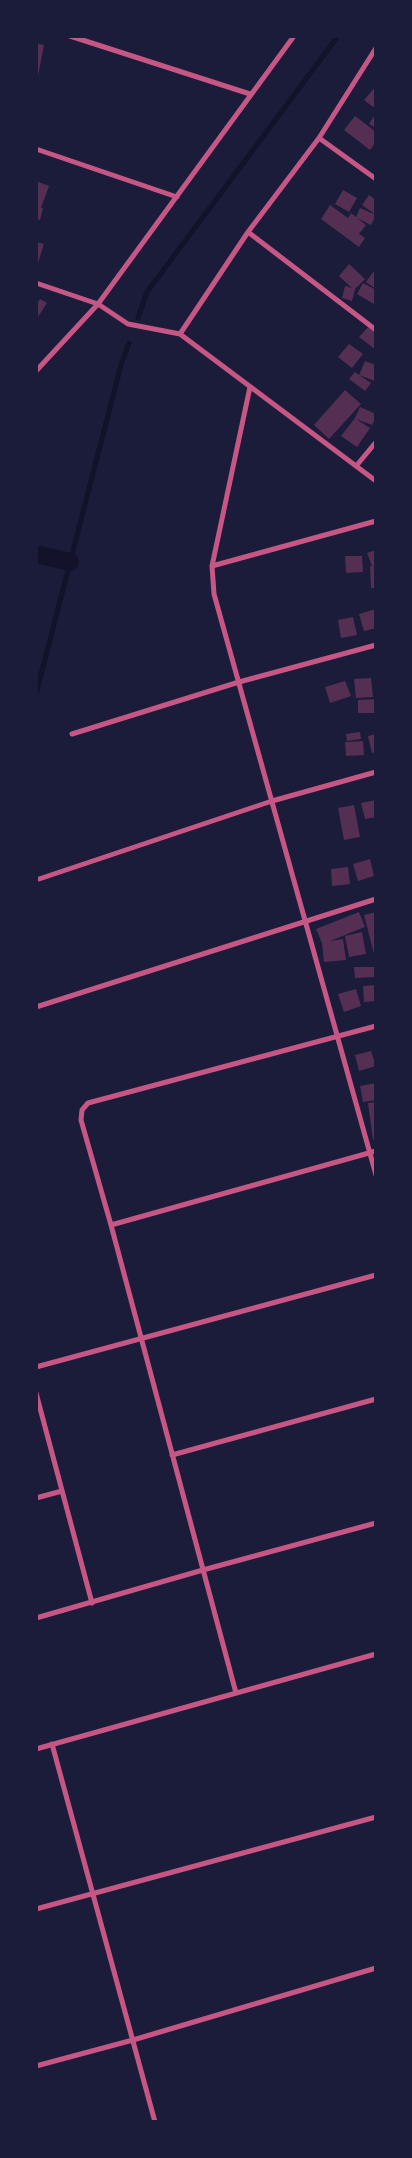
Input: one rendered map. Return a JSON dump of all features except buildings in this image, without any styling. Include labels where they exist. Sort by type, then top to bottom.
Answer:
[{"type":"street","points":[[70,36],[250,94]]},
{"type":"street","points":[[36,371],[98,304],[294,36]]},
{"type":"street","points":[[180,334],[248,232],[319,138],[376,48]]},
{"type":"street","points":[[319,138],[376,179]]},
{"type":"street","points":[[36,149],[178,197]]},
{"type":"street","points":[[248,232],[376,330]]},
{"type":"street","points":[[36,283],[98,304],[128,324],[180,334],[376,481]]},
{"type":"street","points":[[250,387],[212,566],[214,594],[373,1152],[376,1175]]},
{"type":"street","points":[[357,465],[376,442]]},
{"type":"street","points":[[212,566],[376,522]]},
{"type":"street","points":[[72,734],[239,682],[376,645]]},
{"type":"street","points":[[39,879],[272,801],[376,772]]},
{"type":"street","points":[[36,1007],[376,899]]},
{"type":"street","points":[[236,1693],[111,1225],[81,1120],[82,1110],[88,1103],[376,1026]]},
{"type":"street","points":[[111,1225],[373,1152]]},
{"type":"street","points":[[36,1367],[141,1337],[376,1275]]},
{"type":"street","points":[[36,1394],[92,1602]]},
{"type":"street","points":[[172,1455],[376,1399]]},
{"type":"street","points":[[36,1498],[62,1492]]},
{"type":"street","points":[[36,1618],[376,1523]]},
{"type":"street","points":[[36,1749],[376,1654]]},
{"type":"street","points":[[52,1744],[155,2122]]},
{"type":"street","points":[[36,1909],[376,1817]]},
{"type":"street","points":[[36,2066],[133,2040],[376,1968]]},
{"type":"waterway","points":[[138,318],[147,292],[338,36]]},
{"type":"waterway","points":[[36,694],[121,365],[129,343]]},
{"type":"waterway","points":[[36,554],[70,562]]}]
